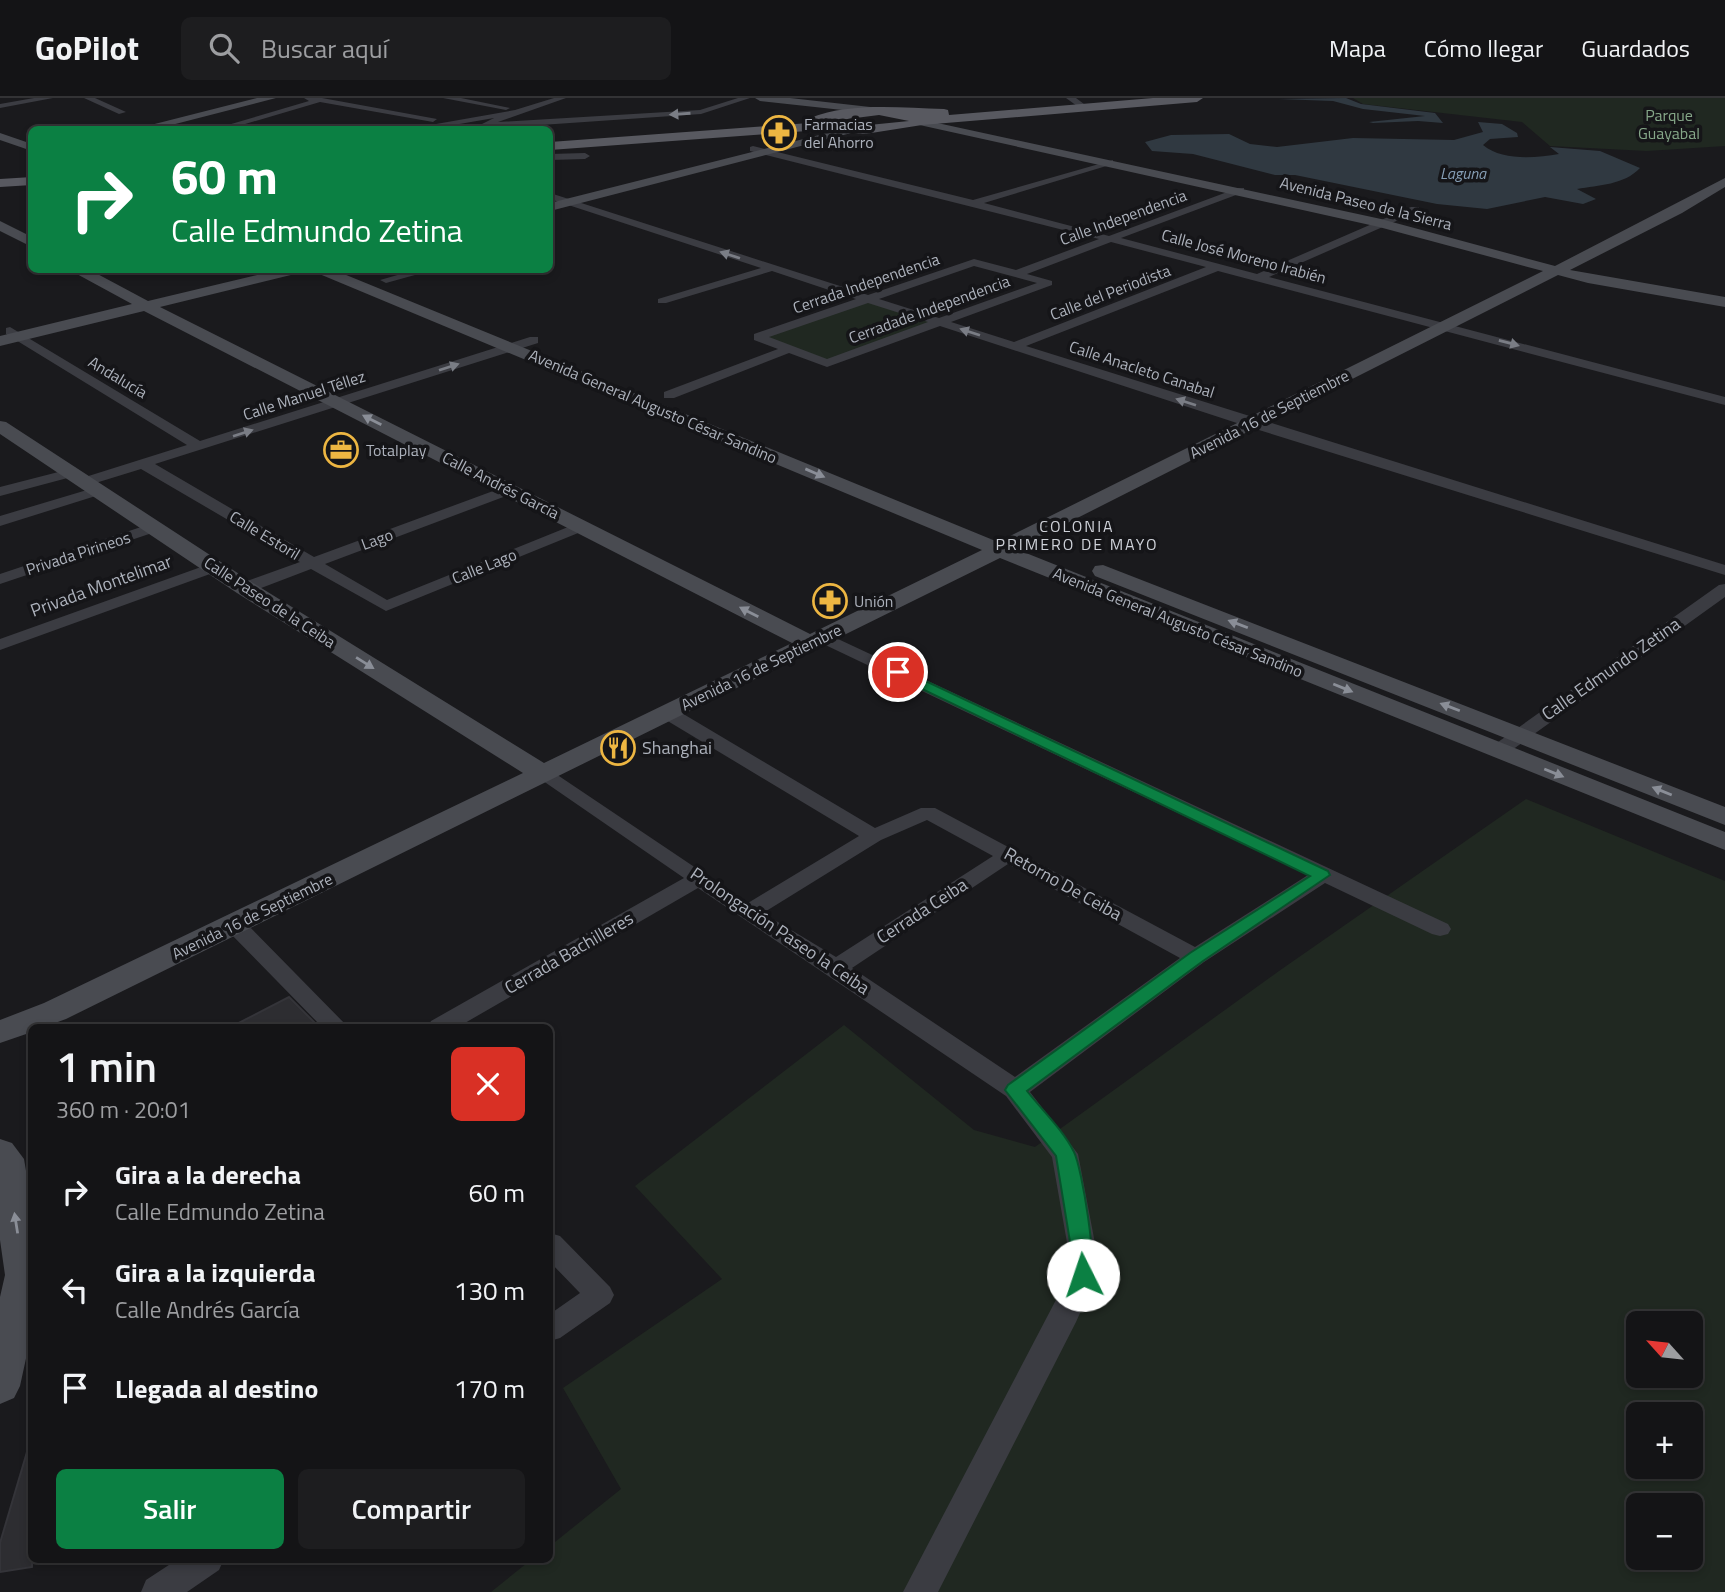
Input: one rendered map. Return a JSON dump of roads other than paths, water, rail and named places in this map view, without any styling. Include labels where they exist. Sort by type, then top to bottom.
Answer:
[{"type":"main road","points":[[152,126],[268,98]]},
{"type":"main road","points":[[761,98],[886,112],[957,113],[1075,101],[1159,98]]},
{"type":"main road","points":[[761,98],[793,107],[819,123]]},
{"type":"main road","points":[[555,201],[758,150],[851,130],[878,129],[981,114],[1197,98]]},
{"type":"main road","points":[[758,127],[784,120],[796,110],[793,107]]},
{"type":"main road","points":[[553,144],[819,123],[886,112],[920,122]]},
{"type":"main road","points":[[972,134],[964,128],[965,122],[981,114]]},
{"type":"main road","name":"Avenida Paseo de la Sierra","points":[[920,122],[1241,190],[1381,223],[1553,271],[1614,285],[1725,302]]},
{"type":"main road","points":[[758,150],[819,123]]},
{"type":"main road","points":[[553,144],[819,123],[851,130]]},
{"type":"main road","points":[[0,125],[28,136]]},
{"type":"main road","name":"Avenida Paseo de la Sierra","points":[[878,129],[999,140]]},
{"type":"main road","points":[[0,136],[28,146]]},
{"type":"main road","points":[[0,185],[28,182]]},
{"type":"main road","name":"Avenida 16 de Septiembre","points":[[40,1023],[999,550],[1677,210],[1725,182]]},
{"type":"main road","points":[[0,225],[28,241]]},
{"type":"main road","name":"Calle Andrés García","points":[[86,273],[509,490],[817,640]]},
{"type":"main road","points":[[7,336],[253,273]]},
{"type":"main road","points":[[141,303],[280,273]]},
{"type":"main road","name":"Avenida General Augusto César Sandino","points":[[328,273],[999,550],[1725,842]]},
{"type":"main road","name":"Avenida General Augusto César Sandino","points":[[368,273],[1021,539],[1725,817]]},
{"type":"main road","name":"Calle Paseo de la Ceiba","points":[[2,428],[245,588],[543,774]]},
{"type":"main road","name":"Avenida 16 de Septiembre","points":[[0,1032],[28,1026]]},
{"type":"main road","name":"Avenida 16 de Septiembre","points":[[0,1053],[28,1032]]},
{"type":"main road","points":[[0,1386],[24,1275],[2,1158]]},
{"type":"street","points":[[0,106],[49,98]]},
{"type":"street","points":[[88,98],[122,112]]},
{"type":"street","points":[[308,98],[450,122]]},
{"type":"street","points":[[447,98],[519,111]]},
{"type":"street","points":[[562,98],[482,126],[698,113],[746,98]]},
{"type":"street","points":[[229,126],[320,100]]},
{"type":"street","points":[[300,117],[310,110],[332,103]]},
{"type":"street","points":[[428,126],[519,111]]},
{"type":"street","name":"Calle José Moreno Irabién","points":[[758,150],[974,203],[1725,401]]},
{"type":"street","points":[[553,158],[585,156]]},
{"type":"street","points":[[974,203],[1110,162]]},
{"type":"street","name":"Calle Independencia","points":[[1016,274],[1241,190]]},
{"type":"street","name":"Calle Anacleto Canabal","points":[[555,201],[872,299],[1251,423],[1725,570]]},
{"type":"street","points":[[1258,278],[1415,209]]},
{"type":"street","name":"Cerrada Independencia","points":[[789,349],[758,337],[974,262],[1016,274]]},
{"type":"street","name":"Calle del Periodista","points":[[1015,346],[1217,267]]},
{"type":"street","points":[[662,301],[772,268]]},
{"type":"street","points":[[386,280],[415,273]]},
{"type":"street","name":"Cerradade Independencia","points":[[789,349],[827,363],[1048,283],[1016,274]]},
{"type":"street","name":"Andalucía","points":[[7,336],[200,446]]},
{"type":"street","name":"Calle Manuel Téllez","points":[[84,482],[534,340]]},
{"type":"street","points":[[669,395],[789,349]]},
{"type":"street","name":"Calle Estoril","points":[[144,464],[386,606]]},
{"type":"street","points":[[0,492],[84,482]]},
{"type":"street","points":[[0,521],[84,482]]},
{"type":"street","name":"Lago","points":[[245,588],[509,490]]},
{"type":"street","name":"Calle Lago","points":[[386,606],[583,526]]},
{"type":"street","name":"Privada Pirineos","points":[[0,579],[156,527]]},
{"type":"street","name":"Privada Montelimar","points":[[0,645],[215,567]]},
{"type":"street","name":"Calle Edmundo Zetina","points":[[1498,751],[1518,734],[1725,589]]},
{"type":"street","name":"Calle Andrés García","points":[[817,640],[1440,929]]},
{"type":"street","points":[[668,713],[874,836],[747,913]]},
{"type":"street","name":"Prolongación Paseo la Ceiba","points":[[543,774],[1015,1090],[1065,1154],[1083,1254],[1083,1275],[1066,1313],[920,1592]]},
{"type":"street","name":"Retorno De Ceiba","points":[[874,836],[929,812],[1196,957]]},
{"type":"street","name":"Cerrada Ceiba","points":[[836,968],[1008,855]]},
{"type":"street","points":[[1015,1090],[1196,957],[1322,875]]},
{"type":"street","name":"Cerrada Bachilleres","points":[[445,1024],[699,878]]},
{"type":"street","points":[[235,925],[333,1024]]},
{"type":"street","points":[[553,1247],[600,1295],[553,1327]]},
{"type":"street","points":[[158,1592],[201,1563]]},
{"type":"water","name":"Laguna","points":[[1346,98],[1361,104],[1435,113],[1443,123],[1373,123],[1369,122],[1425,116],[1363,109],[1333,101],[1278,99]]},
{"type":"water","name":"Laguna","points":[[1478,122],[1502,124],[1517,133],[1518,137],[1490,139],[1483,145],[1500,154],[1529,157],[1559,154],[1550,147],[1600,151],[1640,168],[1619,181],[1577,189],[1596,199],[1583,204],[1545,197],[1487,209],[1437,204],[1295,175],[1275,175],[1193,154],[1152,151],[1145,142],[1171,135],[1229,134],[1250,144],[1277,147],[1353,138],[1454,140],[1483,132]]},
{"type":"place","name":"Farmacias del Ahorro","points":[[779,133]]},
{"type":"place","name":"Totalplay","points":[[341,450]]},
{"type":"place","name":"Unión","points":[[830,601]]},
{"type":"place","name":"Shanghai","points":[[618,748]]},
{"type":"district","name":"COLONIA PRIMERO DE MAYO","points":[[1077,535]]},
{"type":"park label","name":"Parque Guayabal","points":[[1669,124]]}]
